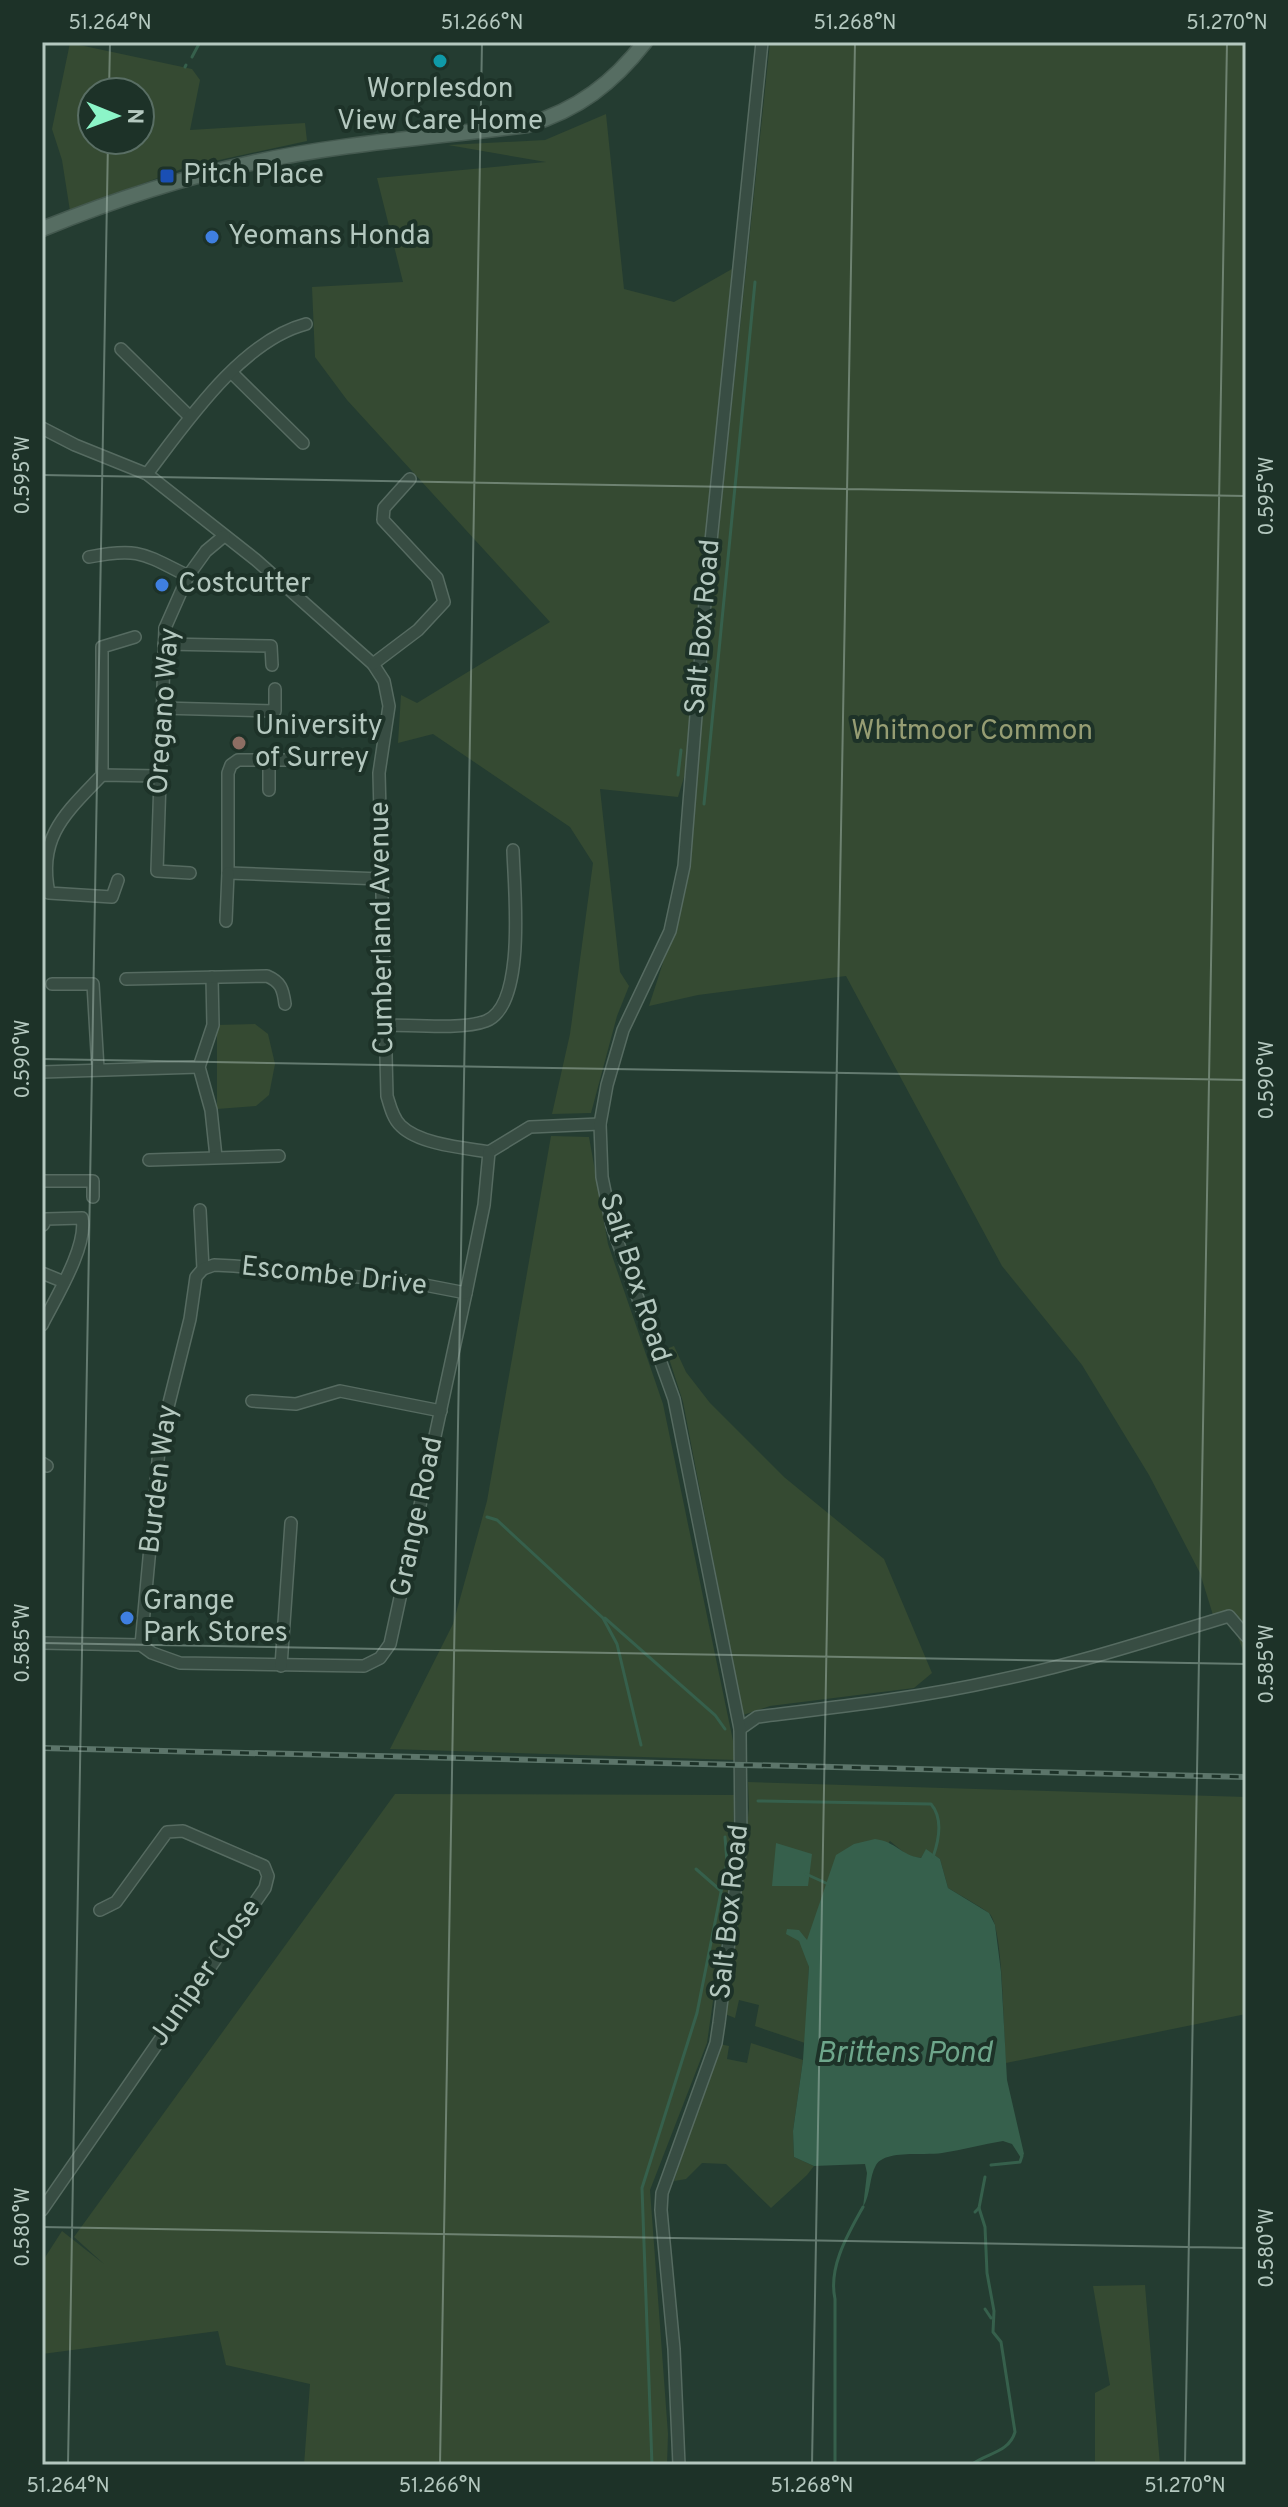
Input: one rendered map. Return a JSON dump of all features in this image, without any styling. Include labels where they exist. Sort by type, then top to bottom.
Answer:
[{"type":"main road","points":[[42,229],[115,201],[249,163],[374,142],[527,125],[548,119],[579,105],[598,91],[624,69],[645,42]]},
{"type":"street","name":"Salt Box Road","points":[[679,2465],[662,2193],[716,2043],[741,1843],[740,1729],[674,1399],[612,1226],[602,1177],[600,1124],[623,1030],[670,931],[684,866],[706,590],[762,42]]},
{"type":"street","points":[[147,474],[189,416],[259,345],[287,329],[306,324]]},
{"type":"street","points":[[121,349],[189,416]]},
{"type":"street","points":[[232,373],[303,443]]},
{"type":"street","name":"Cumberland Avenue","points":[[42,428],[147,474],[256,560],[373,664],[384,681],[389,706],[379,773],[387,1096],[401,1126],[437,1143],[489,1152]]},
{"type":"street","points":[[373,664],[418,630],[444,602],[437,578],[383,520],[384,508],[410,479]]},
{"type":"street","name":"Oregano Way","points":[[190,873],[157,871],[165,628],[188,576],[206,551],[224,536]]},
{"type":"street","points":[[89,557],[139,552],[188,576]]},
{"type":"street","points":[[118,880],[112,897],[49,893],[46,879],[48,849],[60,820],[102,775],[102,647],[135,637]]},
{"type":"street","points":[[164,644],[271,646],[272,665]]},
{"type":"street","points":[[161,708],[275,711],[275,689]]},
{"type":"street","points":[[226,921],[228,773],[231,765],[238,760],[301,760]]},
{"type":"street","points":[[269,761],[269,790]]},
{"type":"street","points":[[102,775],[159,776]]},
{"type":"street","points":[[386,1025],[473,1024],[493,1017],[501,1007],[509,988],[515,958],[513,850]]},
{"type":"street","points":[[228,873],[381,879]]},
{"type":"street","points":[[126,979],[267,976],[277,981],[283,990],[285,1004]]},
{"type":"street","points":[[212,977],[213,1025],[199,1067],[211,1110],[216,1157]]},
{"type":"street","points":[[52,984],[93,984],[98,1069]]},
{"type":"street","points":[[42,1072],[199,1067]]},
{"type":"street","points":[[489,1152],[530,1127],[600,1124]]},
{"type":"street","name":"Grange Road","points":[[42,1643],[141,1645],[152,1653],[180,1663],[364,1666],[380,1658],[390,1644],[441,1411],[484,1205],[489,1152]]},
{"type":"street","points":[[149,1160],[279,1156]]},
{"type":"street","points":[[42,1181],[93,1181],[93,1197]]},
{"type":"street","points":[[200,1210],[203,1269]]},
{"type":"street","points":[[42,1325],[85,1230],[82,1218],[46,1219],[43,1225]]},
{"type":"street","name":"Escombe Drive","points":[[203,1269],[214,1265],[234,1266],[404,1281],[466,1293]]},
{"type":"street","name":"Burden Way","points":[[141,1645],[160,1439],[190,1319],[194,1284],[203,1269]]},
{"type":"street","points":[[42,1273],[64,1282]]},
{"type":"street","points":[[252,1401],[296,1404],[340,1391],[441,1411]]},
{"type":"street","points":[[281,1666],[291,1523]]},
{"type":"street","points":[[740,1729],[757,1717],[915,1697],[1000,1680],[1094,1657],[1229,1616],[1246,1636]]},
{"type":"street","name":"Juniper Close","points":[[42,2210],[265,1888],[268,1876],[264,1866],[183,1831],[167,1832],[116,1902],[100,1910]]},
{"type":"green space","name":"Whitmoor Common","points":[[770,42],[1246,42],[1246,1659],[1228,1610],[1213,1615],[1200,1573],[1149,1475],[1082,1365],[1002,1266],[846,976],[698,995],[649,1006],[678,916]]},
{"type":"green space","points":[[70,43],[192,69],[200,80],[190,130],[305,123],[307,141],[187,167],[70,211],[62,160],[52,129]]},
{"type":"green space","points":[[606,114],[624,289],[674,302],[732,269],[685,774],[678,797],[600,789],[620,972],[629,986],[617,1016],[591,1113],[552,1114],[570,1034],[593,863],[570,827],[433,734],[398,743],[401,695],[417,703],[550,622],[347,400],[315,357],[312,287],[403,282],[377,178],[546,162],[448,145],[545,140]]},
{"type":"green space","points":[[255,1024],[268,1034],[275,1064],[269,1095],[256,1106],[217,1109],[217,1025]]},
{"type":"green space","points":[[551,1136],[589,1137],[608,1244],[663,1404],[737,1760],[390,1749],[453,1624],[487,1501]]},
{"type":"green space","points":[[674,1346],[686,1372],[710,1403],[784,1477],[884,1559],[932,1673],[914,1688],[770,1706],[743,1715],[683,1402],[666,1349]]},
{"type":"green space","points":[[748,1782],[1246,1797],[1246,2014],[1006,2063],[998,1941],[990,1914],[948,1888],[940,1859],[926,1850],[921,1858],[908,1856],[890,1841],[805,1953],[809,1967],[805,2043],[755,2026],[759,2005],[739,2000],[735,2018],[725,2014],[749,1808]]},
{"type":"green space","points":[[395,1794],[734,1795],[733,1861],[707,2043],[650,2190],[668,2434],[667,2465],[304,2465],[310,2384],[226,2365],[218,2331],[42,2354],[42,2262],[62,2231],[104,2264],[74,2237]]},
{"type":"green space","points":[[751,2043],[803,2060],[793,2131],[794,2157],[814,2166],[771,2208],[726,2164],[702,2163],[686,2179],[674,2181],[719,2044],[729,2046],[727,2059],[747,2063]]},
{"type":"green space","points":[[1145,2285],[1160,2465],[1095,2465],[1095,2393],[1110,2385],[1093,2286]]},
{"type":"water","name":"Brittens Pond","points":[[875,1839],[921,1858],[926,1849],[940,1859],[948,1888],[989,1913],[995,1925],[1007,2080],[1024,2154],[1021,2158],[1012,2144],[1003,2141],[942,2153],[888,2157],[876,2165],[863,2207],[867,2173],[865,2164],[814,2166],[794,2157],[793,2131],[803,2060],[809,1967],[799,1941],[786,1934],[787,1929],[799,1930],[807,1940],[836,1855],[854,1844]]},
{"type":"water","points":[[776,1843],[812,1854],[808,1886],[772,1886]]},
{"type":"waterway","points":[[192,57],[200,42]]},
{"type":"waterway","points":[[704,804],[755,282]]},
{"type":"waterway","points":[[678,775],[681,750]]},
{"type":"waterway","points":[[487,1517],[497,1520],[603,1618],[617,1644],[641,1745]]},
{"type":"waterway","points":[[605,1618],[715,1715],[725,1729]]},
{"type":"waterway","points":[[758,1801],[931,1804],[938,1822],[933,1857]]},
{"type":"waterway","points":[[652,2465],[642,2188],[697,2013],[727,1862],[725,1837]]},
{"type":"waterway","points":[[696,1869],[720,1890]]},
{"type":"waterway","points":[[806,1874],[828,1884]]},
{"type":"waterway","points":[[991,2165],[1020,2162],[1022,2156]]},
{"type":"waterway","points":[[975,2212],[979,2208],[985,2177]]},
{"type":"waterway","points":[[835,2465],[834,2275],[841,2251],[863,2207]]},
{"type":"waterway","points":[[971,2465],[1002,2449],[1015,2432],[1001,2342],[993,2332],[994,2311],[987,2273],[985,2227],[979,2208]]},
{"type":"waterway","points":[[985,2309],[991,2318]]},
{"type":"railway","points":[[42,1748],[1246,1777]]},
{"type":"place","name":"Worplesdon View Care Home","points":[[440,61]]},
{"type":"place","name":"Pitch Place","points":[[167,176]]},
{"type":"place","name":"Yeomans Honda","points":[[212,237]]},
{"type":"place","name":"Costcutter","points":[[162,585]]},
{"type":"place","name":"University of Surrey","points":[[239,743]]},
{"type":"place","name":"Grange Park Stores","points":[[127,1618]]}]
